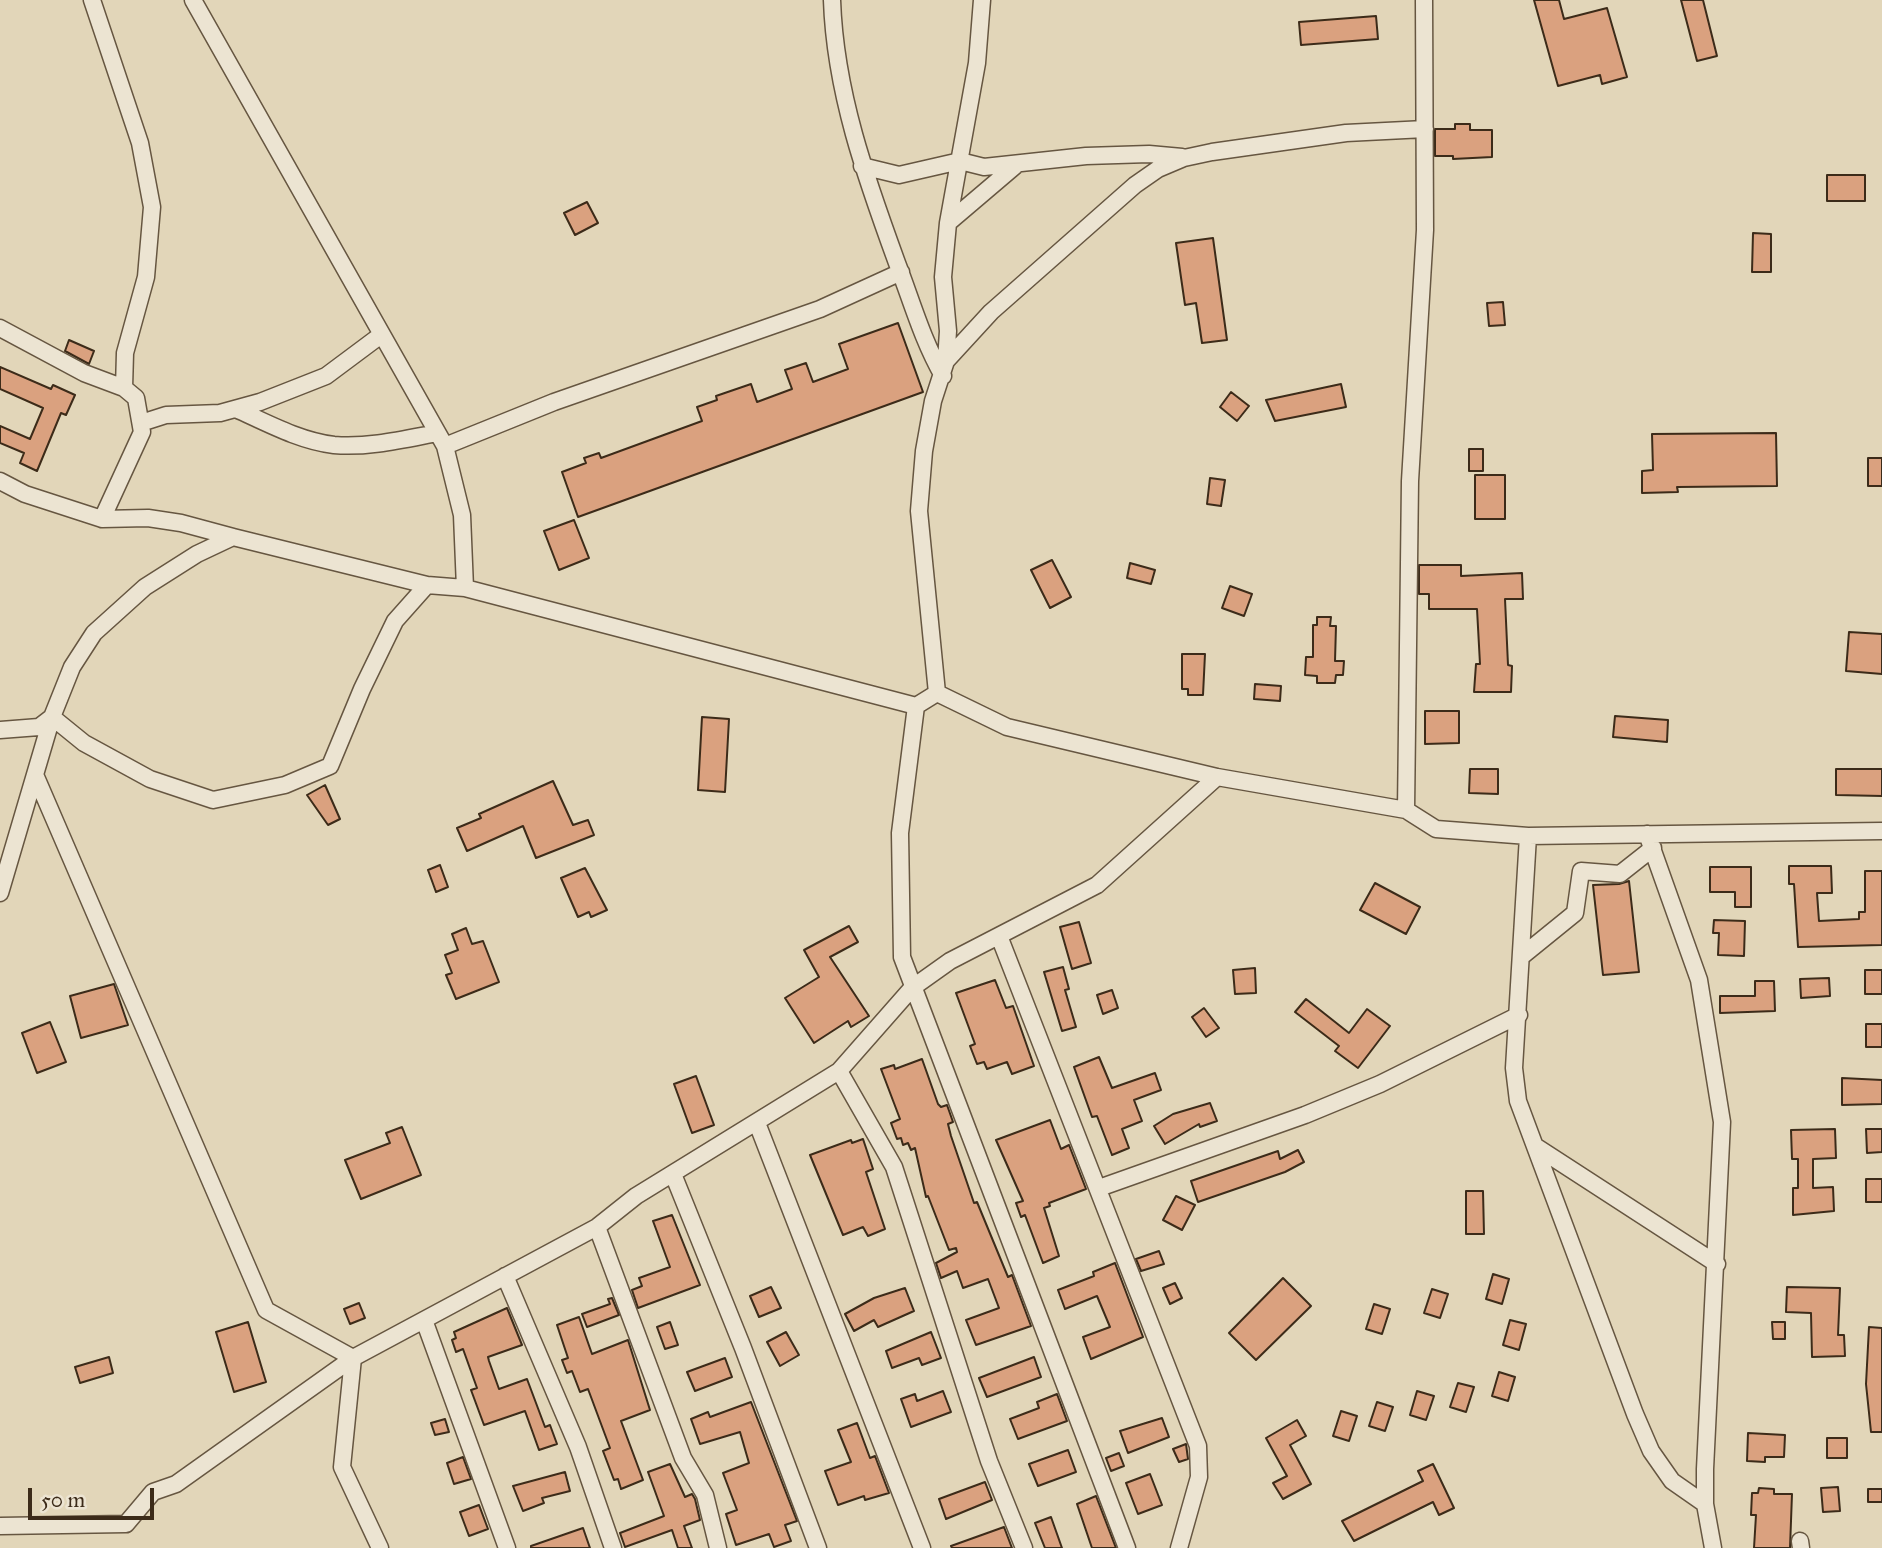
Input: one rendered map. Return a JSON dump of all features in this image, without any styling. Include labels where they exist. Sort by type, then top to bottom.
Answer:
[{"type":"street","points":[[92,0],[140,143],[152,207],[146,277],[125,353],[124,388]]},
{"type":"street","points":[[192,0],[441,439],[462,515],[465,588]]},
{"type":"street","points":[[832,0],[843,92],[862,166],[925,345],[944,369]]},
{"type":"street","points":[[1406,810],[1410,481],[1425,230],[1423,0]]},
{"type":"street","points":[[937,693],[919,511],[924,451],[933,401],[944,369],[948,331],[943,277],[948,223],[977,62],[981,1]]},
{"type":"street","points":[[862,166],[899,176],[960,161],[984,167],[1114,155],[1184,158],[1346,133],[1424,129]]},
{"type":"street","points":[[944,369],[991,312],[1135,185],[1158,169],[1184,158]]},
{"type":"street","points":[[948,223],[1014,166]]},
{"type":"street","points":[[236,409],[289,433],[334,445],[441,439],[820,309],[901,272]]},
{"type":"street","points":[[0,327],[84,373],[124,388],[136,398],[142,432],[102,519]]},
{"type":"street","points":[[141,423],[166,415],[220,413],[236,409],[326,376],[381,335]]},
{"type":"street","points":[[0,481],[25,495],[102,519],[159,519],[427,584],[465,588],[916,706],[937,693]]},
{"type":"street","points":[[0,893],[52,717],[72,667],[93,633],[145,587],[197,554],[233,537]]},
{"type":"street","points":[[52,717],[84,743],[150,779],[213,800],[285,785],[330,766],[362,689],[395,621],[427,584]]},
{"type":"street","points":[[937,693],[1007,726],[1217,777],[1406,810],[1436,829],[1650,841],[1882,831]]},
{"type":"street","points":[[916,706],[899,859],[902,957],[1127,1548]]},
{"type":"street","points":[[0,730],[39,727],[52,717]]},
{"type":"street","points":[[36,777],[266,1310],[353,1358]]},
{"type":"street","points":[[0,1526],[125,1524],[153,1492],[176,1484],[353,1358],[597,1227],[636,1196],[839,1071],[912,988],[950,961],[1097,885],[1217,777]]},
{"type":"street","points":[[1528,836],[1514,1068],[1518,1101],[1634,1414],[1651,1451],[1672,1481],[1705,1504]]},
{"type":"street","points":[[1521,956],[1575,913],[1581,871],[1620,874],[1650,841]]},
{"type":"street","points":[[1650,841],[1699,980],[1711,1036],[1722,1122],[1705,1504],[1713,1548]]},
{"type":"street","points":[[999,936],[1198,1446],[1199,1477],[1179,1548]]},
{"type":"street","points":[[1099,1188],[1305,1115],[1380,1084],[1519,1015]]},
{"type":"street","points":[[839,1071],[894,1167],[989,1461],[1024,1548]]},
{"type":"street","points":[[757,1122],[922,1548]]},
{"type":"street","points":[[1535,1146],[1717,1264]]},
{"type":"street","points":[[673,1174],[743,1348],[818,1548]]},
{"type":"street","points":[[597,1227],[683,1458],[705,1495],[718,1548]]},
{"type":"street","points":[[505,1276],[578,1447],[614,1548]]},
{"type":"street","points":[[424,1320],[507,1548]]},
{"type":"street","points":[[353,1358],[342,1467],[380,1548]]},
{"type":"building","points":[[1534,0],[1559,0],[1564,19],[1607,8],[1627,77],[1602,84],[1600,75],[1558,86]]},
{"type":"building","points":[[1681,0],[1703,0],[1717,56],[1697,61]]},
{"type":"building","points":[[1376,16],[1378,39],[1301,45],[1299,22]]},
{"type":"building","points":[[1455,124],[1470,124],[1470,130],[1492,130],[1492,157],[1453,159],[1453,156],[1435,156],[1435,129],[1455,129]]},
{"type":"building","points":[[1827,175],[1865,175],[1865,201],[1827,201]]},
{"type":"building","points":[[587,202],[598,223],[575,235],[564,213]]},
{"type":"building","points":[[1753,233],[1771,234],[1771,272],[1752,272]]},
{"type":"building","points":[[1213,238],[1227,340],[1202,343],[1196,303],[1185,305],[1176,243]]},
{"type":"building","points":[[1503,302],[1505,325],[1489,326],[1487,303]]},
{"type":"building","points":[[898,323],[923,392],[578,517],[562,472],[586,463],[584,458],[599,453],[601,458],[702,421],[697,407],[717,400],[716,396],[751,384],[757,402],[792,389],[785,370],[806,363],[813,382],[848,369],[839,344]]},
{"type":"building","points":[[69,340],[94,351],[89,364],[65,351]]},
{"type":"building","points":[[0,367],[51,389],[53,385],[75,395],[66,415],[61,413],[37,471],[20,463],[24,453],[0,443],[0,426],[30,439],[43,408],[0,389]]},
{"type":"building","points":[[1341,384],[1346,407],[1275,421],[1266,400]]},
{"type":"building","points":[[1231,392],[1249,406],[1237,421],[1220,407]]},
{"type":"building","points":[[1776,433],[1777,486],[1677,487],[1678,492],[1642,493],[1642,471],[1653,470],[1652,434]]},
{"type":"building","points":[[1469,449],[1483,449],[1483,471],[1469,471]]},
{"type":"building","points":[[1868,458],[1882,458],[1882,486],[1868,486]]},
{"type":"building","points":[[1475,475],[1505,475],[1505,519],[1475,519]]},
{"type":"building","points":[[1210,478],[1225,480],[1221,506],[1207,504]]},
{"type":"building","points":[[574,520],[589,558],[559,570],[544,531]]},
{"type":"building","points":[[1052,560],[1071,597],[1050,608],[1031,570]]},
{"type":"building","points":[[1130,563],[1155,570],[1151,584],[1127,578]]},
{"type":"building","points":[[1419,565],[1461,565],[1461,576],[1522,573],[1523,599],[1505,599],[1508,665],[1512,666],[1511,692],[1474,692],[1476,664],[1480,664],[1477,609],[1429,609],[1429,594],[1419,594]]},
{"type":"building","points":[[1230,586],[1252,594],[1244,616],[1222,608]]},
{"type":"building","points":[[1317,617],[1331,617],[1330,626],[1336,626],[1335,661],[1344,661],[1343,675],[1336,675],[1335,683],[1317,683],[1317,676],[1305,675],[1306,657],[1313,657],[1313,625],[1317,625]]},
{"type":"building","points":[[1849,632],[1882,634],[1882,674],[1846,671]]},
{"type":"building","points":[[1182,654],[1205,654],[1203,695],[1188,695],[1188,689],[1182,689]]},
{"type":"building","points":[[1255,684],[1281,686],[1280,701],[1254,699]]},
{"type":"building","points":[[1425,711],[1459,711],[1459,743],[1425,744]]},
{"type":"building","points":[[1615,716],[1668,720],[1667,742],[1613,737]]},
{"type":"building","points":[[702,717],[729,719],[725,792],[698,790]]},
{"type":"building","points":[[1470,769],[1498,769],[1498,794],[1469,793]]},
{"type":"building","points":[[1836,769],[1882,769],[1882,796],[1836,795]]},
{"type":"building","points":[[553,781],[573,825],[588,820],[594,835],[536,858],[523,826],[467,851],[457,828],[481,818],[479,814]]},
{"type":"building","points":[[325,785],[340,819],[328,825],[307,795]]},
{"type":"building","points":[[440,865],[448,887],[436,892],[428,870]]},
{"type":"building","points":[[1789,866],[1831,866],[1832,893],[1817,893],[1819,921],[1859,919],[1859,912],[1865,912],[1865,871],[1882,871],[1882,945],[1798,947],[1794,884],[1789,884]]},
{"type":"building","points":[[1710,867],[1751,867],[1751,907],[1735,907],[1735,892],[1710,892]]},
{"type":"building","points":[[585,868],[607,910],[591,917],[589,912],[578,917],[561,878]]},
{"type":"building","points":[[1629,881],[1639,972],[1603,975],[1593,885]]},
{"type":"building","points":[[1375,883],[1420,907],[1406,934],[1360,910]]},
{"type":"building","points":[[1714,920],[1745,921],[1744,956],[1718,955],[1719,933],[1713,933]]},
{"type":"building","points":[[1079,922],[1091,963],[1072,969],[1060,927]]},
{"type":"building","points":[[849,926],[858,942],[830,957],[869,1016],[851,1027],[848,1021],[814,1043],[785,998],[819,977],[804,950]]},
{"type":"building","points":[[466,928],[472,944],[483,941],[499,982],[456,999],[446,975],[452,973],[445,955],[458,950],[452,934]]},
{"type":"building","points":[[1063,967],[1069,989],[1065,990],[1076,1027],[1062,1031],[1044,972]]},
{"type":"building","points":[[1255,968],[1256,993],[1235,994],[1233,970]]},
{"type":"building","points":[[1865,970],[1882,970],[1882,994],[1865,994]]},
{"type":"building","points":[[1829,978],[1830,996],[1801,998],[1800,979]]},
{"type":"building","points":[[995,980],[1006,1008],[1013,1006],[1034,1066],[1012,1074],[1007,1062],[987,1069],[984,1062],[977,1064],[970,1046],[975,1044],[956,993]]},
{"type":"building","points":[[1755,981],[1774,981],[1775,1011],[1720,1013],[1720,996],[1755,996]]},
{"type":"building","points":[[114,984],[128,1025],[81,1038],[70,996]]},
{"type":"building","points":[[1112,990],[1118,1008],[1103,1014],[1097,995]]},
{"type":"building","points":[[1306,999],[1349,1033],[1367,1009],[1390,1026],[1358,1068],[1335,1051],[1339,1046],[1295,1012]]},
{"type":"building","points":[[1204,1008],[1219,1028],[1206,1037],[1192,1017]]},
{"type":"building","points":[[50,1022],[66,1062],[37,1073],[22,1033]]},
{"type":"building","points":[[1866,1024],[1882,1024],[1882,1047],[1866,1047]]},
{"type":"building","points":[[1099,1057],[1112,1088],[1155,1073],[1161,1090],[1134,1100],[1142,1121],[1122,1129],[1129,1148],[1112,1155],[1097,1116],[1092,1117],[1074,1067]]},
{"type":"building","points":[[922,1059],[938,1104],[941,1107],[947,1105],[953,1122],[948,1124],[951,1136],[974,1203],[977,1202],[1008,1277],[1012,1275],[1031,1326],[976,1345],[966,1320],[999,1308],[988,1279],[963,1288],[957,1271],[941,1278],[936,1263],[957,1252],[956,1248],[949,1250],[928,1196],[926,1197],[915,1148],[911,1150],[908,1143],[903,1145],[901,1138],[897,1139],[891,1123],[900,1119],[881,1069],[894,1065],[895,1069]]},
{"type":"building","points":[[696,1076],[714,1125],[692,1133],[674,1084]]},
{"type":"building","points":[[1842,1078],[1882,1080],[1882,1104],[1842,1105]]},
{"type":"building","points":[[1210,1103],[1217,1121],[1200,1127],[1199,1124],[1165,1144],[1154,1126],[1173,1114]]},
{"type":"building","points":[[1050,1120],[1061,1149],[1069,1145],[1086,1189],[1049,1203],[1050,1206],[1044,1208],[1059,1256],[1043,1263],[1025,1215],[1021,1217],[1016,1203],[1023,1201],[996,1140]]},
{"type":"building","points":[[402,1127],[421,1175],[361,1199],[345,1160],[390,1143],[386,1133]]},
{"type":"building","points":[[1835,1129],[1836,1158],[1813,1159],[1813,1188],[1833,1187],[1834,1211],[1793,1215],[1793,1188],[1798,1188],[1798,1159],[1792,1159],[1791,1130]]},
{"type":"building","points":[[1866,1129],[1882,1129],[1882,1152],[1867,1153]]},
{"type":"building","points":[[863,1139],[873,1169],[866,1172],[885,1229],[868,1236],[863,1227],[843,1235],[810,1155],[851,1140],[852,1143]]},
{"type":"building","points":[[1298,1150],[1304,1162],[1285,1172],[1198,1202],[1191,1181],[1278,1151],[1280,1159]]},
{"type":"building","points":[[1866,1179],[1882,1179],[1882,1202],[1866,1202]]},
{"type":"building","points":[[1466,1191],[1483,1191],[1484,1234],[1466,1234]]},
{"type":"building","points":[[1176,1196],[1195,1205],[1182,1230],[1163,1220]]},
{"type":"building","points":[[672,1215],[700,1285],[638,1308],[632,1290],[642,1286],[639,1278],[670,1267],[653,1221]]},
{"type":"building","points":[[1159,1251],[1164,1264],[1141,1271],[1136,1259]]},
{"type":"building","points":[[1115,1263],[1143,1337],[1091,1359],[1083,1337],[1110,1327],[1097,1296],[1065,1309],[1058,1290],[1094,1276],[1093,1272]]},
{"type":"building","points":[[1493,1274],[1509,1279],[1502,1304],[1486,1299]]},
{"type":"building","points":[[1283,1278],[1311,1306],[1256,1360],[1229,1333]]},
{"type":"building","points":[[1175,1283],[1182,1298],[1170,1304],[1163,1288]]},
{"type":"building","points":[[771,1287],[781,1308],[759,1317],[750,1296]]},
{"type":"building","points":[[1787,1287],[1840,1288],[1838,1335],[1844,1335],[1845,1356],[1812,1357],[1811,1313],[1786,1312]]},
{"type":"building","points":[[905,1288],[914,1311],[878,1327],[874,1320],[854,1331],[845,1314],[874,1298]]},
{"type":"building","points":[[1432,1289],[1448,1294],[1440,1318],[1424,1313]]},
{"type":"building","points":[[612,1298],[619,1315],[587,1327],[582,1314],[610,1304],[608,1299]]},
{"type":"building","points":[[359,1303],[365,1318],[350,1324],[344,1309]]},
{"type":"building","points":[[1374,1304],[1390,1309],[1382,1334],[1366,1329]]},
{"type":"building","points":[[507,1308],[522,1345],[488,1357],[499,1389],[527,1379],[545,1427],[550,1425],[557,1444],[539,1450],[525,1411],[484,1425],[471,1390],[477,1388],[463,1349],[456,1352],[452,1340],[456,1338],[454,1332]]},
{"type":"building","points":[[579,1317],[592,1354],[628,1340],[650,1410],[621,1421],[643,1480],[621,1489],[618,1479],[614,1480],[603,1451],[610,1448],[588,1389],[580,1392],[572,1371],[567,1373],[562,1360],[568,1358],[557,1325]]},
{"type":"building","points":[[1510,1320],[1526,1324],[1519,1350],[1503,1345]]},
{"type":"building","points":[[248,1322],[266,1382],[234,1392],[216,1332]]},
{"type":"building","points":[[670,1322],[678,1345],[665,1349],[657,1327]]},
{"type":"building","points":[[1772,1322],[1785,1322],[1785,1339],[1773,1339]]},
{"type":"building","points":[[1869,1327],[1882,1328],[1882,1432],[1871,1432],[1866,1384]]},
{"type":"building","points":[[786,1332],[799,1355],[780,1366],[767,1342]]},
{"type":"building","points":[[931,1332],[941,1358],[922,1365],[919,1358],[892,1368],[886,1351]]},
{"type":"building","points":[[109,1357],[113,1373],[80,1383],[75,1367]]},
{"type":"building","points":[[1034,1357],[1041,1377],[987,1397],[979,1378]]},
{"type":"building","points":[[725,1358],[732,1377],[695,1391],[687,1372]]},
{"type":"building","points":[[1499,1372],[1515,1377],[1508,1401],[1492,1396]]},
{"type":"building","points":[[1458,1383],[1474,1387],[1466,1412],[1450,1407]]},
{"type":"building","points":[[943,1391],[951,1412],[911,1427],[901,1399],[915,1394],[917,1401]]},
{"type":"building","points":[[1417,1391],[1434,1396],[1426,1420],[1410,1415]]},
{"type":"building","points":[[1057,1394],[1067,1421],[1018,1439],[1010,1419],[1039,1408],[1037,1402]]},
{"type":"building","points":[[751,1402],[797,1521],[785,1525],[791,1541],[774,1547],[769,1534],[736,1545],[726,1514],[737,1510],[723,1473],[749,1463],[740,1432],[700,1444],[691,1419],[708,1412],[710,1417]]},
{"type":"building","points":[[1377,1402],[1393,1407],[1385,1431],[1369,1426]]},
{"type":"building","points":[[1341,1411],[1357,1416],[1349,1441],[1333,1436]]},
{"type":"building","points":[[1162,1418],[1169,1437],[1128,1453],[1120,1431]]},
{"type":"building","points":[[445,1419],[449,1432],[435,1435],[431,1423]]},
{"type":"building","points":[[1297,1420],[1306,1436],[1290,1445],[1311,1484],[1283,1499],[1273,1483],[1287,1476],[1266,1438]]},
{"type":"building","points":[[857,1423],[870,1458],[875,1456],[889,1493],[865,1500],[864,1496],[838,1505],[825,1471],[851,1462],[838,1430]]},
{"type":"building","points":[[1748,1433],[1785,1435],[1784,1457],[1765,1457],[1765,1462],[1747,1461]]},
{"type":"building","points":[[1827,1438],[1847,1438],[1847,1458],[1827,1458]]},
{"type":"building","points":[[1186,1444],[1188,1459],[1179,1462],[1173,1449]]},
{"type":"building","points":[[1068,1450],[1076,1472],[1038,1486],[1029,1464]]},
{"type":"building","points":[[1119,1453],[1124,1466],[1111,1471],[1106,1458]]},
{"type":"building","points":[[463,1457],[471,1479],[454,1484],[447,1463]]},
{"type":"building","points":[[670,1464],[685,1497],[692,1494],[695,1499],[700,1520],[684,1526],[692,1548],[678,1548],[672,1530],[625,1547],[620,1533],[664,1516],[648,1472]]},
{"type":"building","points":[[1433,1464],[1454,1508],[1439,1515],[1433,1502],[1354,1541],[1342,1521],[1423,1481],[1418,1471]]},
{"type":"building","points":[[565,1472],[570,1491],[542,1498],[544,1503],[523,1511],[513,1486]]},
{"type":"building","points":[[1150,1474],[1162,1505],[1138,1514],[1126,1483]]},
{"type":"building","points":[[985,1482],[992,1500],[946,1519],[939,1499]]},
{"type":"building","points":[[1838,1487],[1840,1511],[1823,1512],[1821,1488]]},
{"type":"building","points":[[1759,1488],[1774,1489],[1774,1494],[1792,1494],[1790,1548],[1754,1548],[1756,1515],[1751,1515],[1752,1493],[1758,1493]]},
{"type":"building","points":[[1868,1489],[1882,1489],[1882,1502],[1868,1502]]},
{"type":"building","points":[[1096,1496],[1116,1548],[1092,1548],[1077,1504]]},
{"type":"building","points":[[479,1505],[488,1529],[469,1536],[460,1512]]},
{"type":"building","points":[[1051,1517],[1062,1548],[1045,1548],[1035,1523]]},
{"type":"building","points":[[1004,1527],[1012,1548],[951,1546]]},
{"type":"building","points":[[583,1528],[590,1548],[531,1548],[531,1546]]}]
